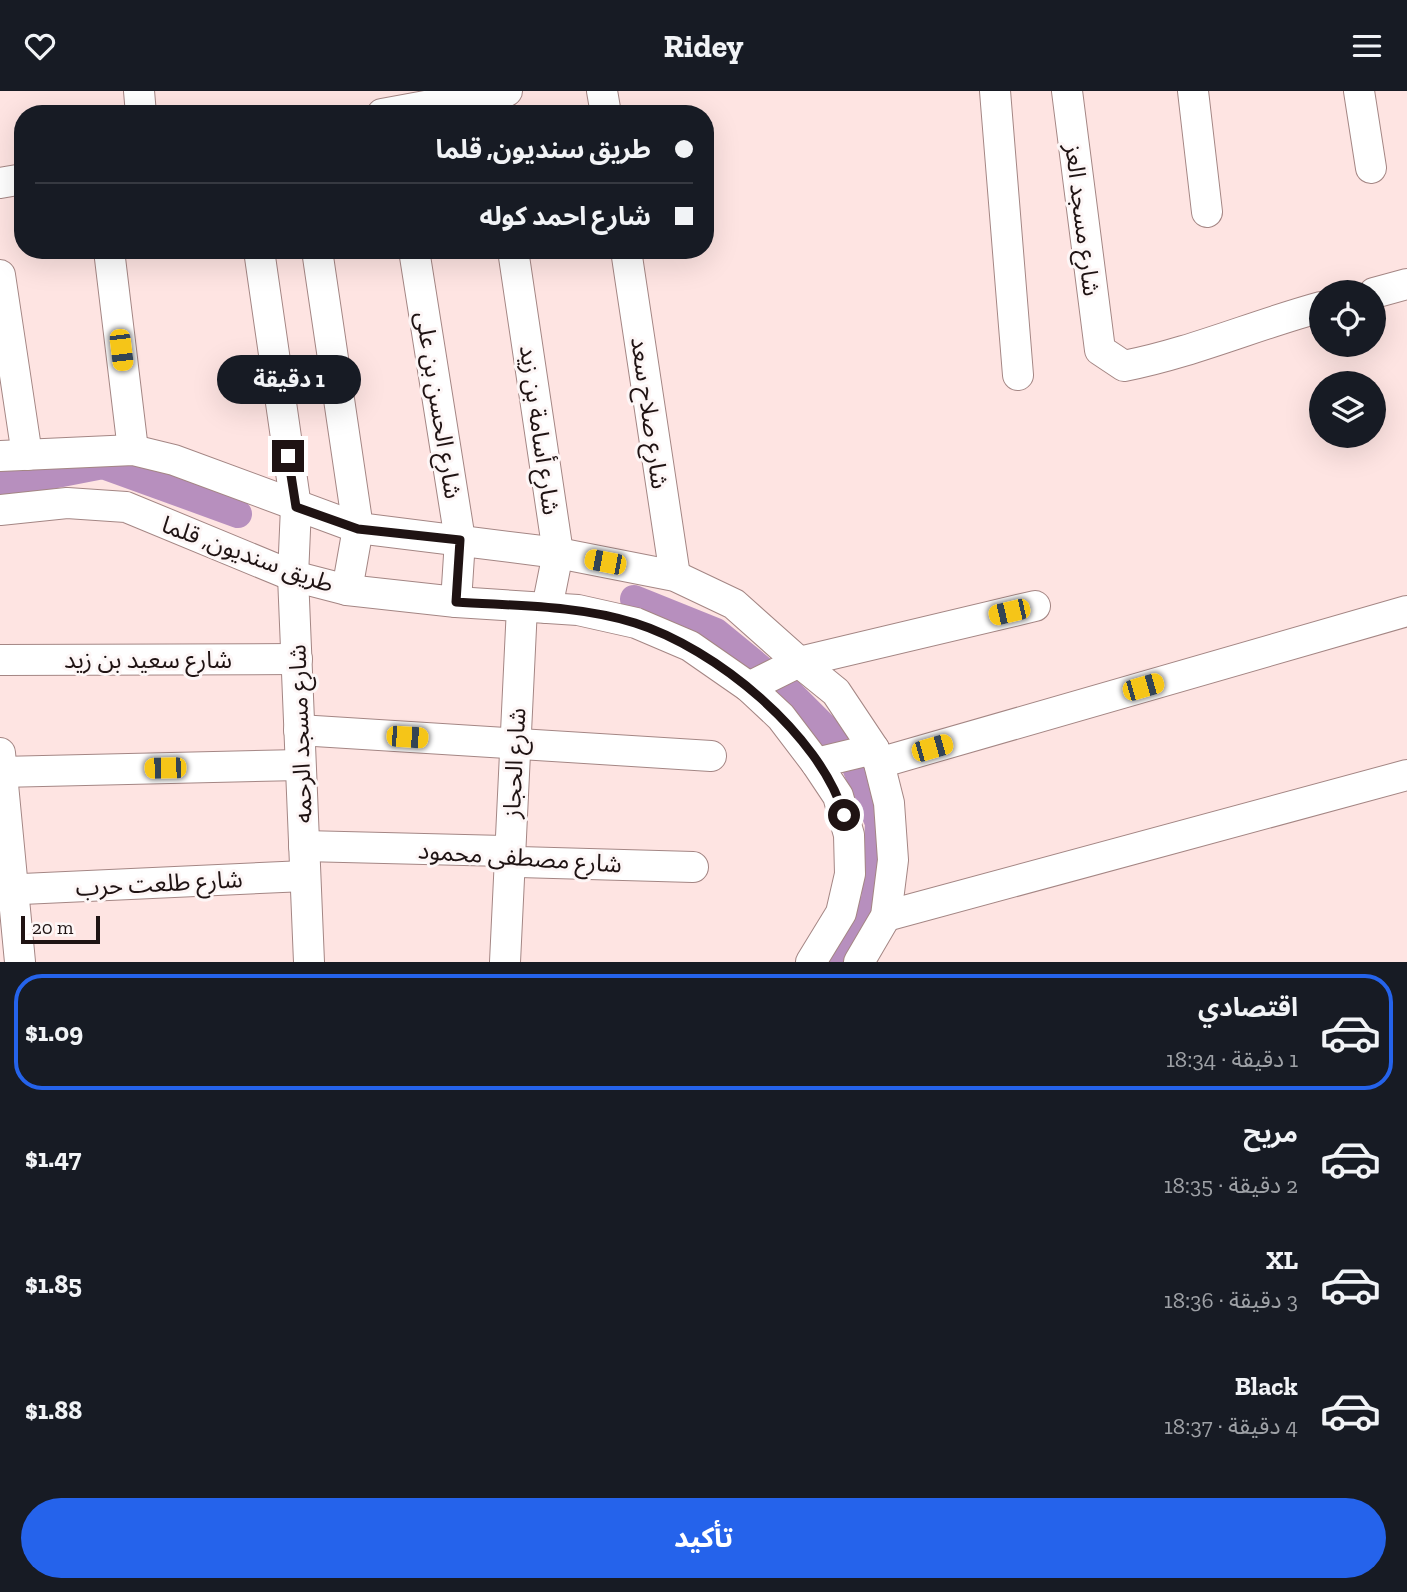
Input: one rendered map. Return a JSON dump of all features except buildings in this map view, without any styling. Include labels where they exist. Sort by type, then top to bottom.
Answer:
[{"type":"street","points":[[995,91],[1018,375]]},
{"type":"street","name":"شارع مسجد العز","points":[[1067,91],[1100,350],[1124,366],[1151,361],[1268,321],[1309,310]]},
{"type":"street","points":[[1193,91],[1207,212]]},
{"type":"street","points":[[1359,91],[1371,168]]},
{"type":"street","points":[[455,105],[497,100]]},
{"type":"street","points":[[110,259],[132,450]]},
{"type":"street","name":"شارع مسجد الرحمه","points":[[260,259],[296,507],[293,576],[309,962]]},
{"type":"street","points":[[318,259],[358,529],[347,590]]},
{"type":"street","name":"شارع الحسن بن على","points":[[415,259],[460,540],[456,602]]},
{"type":"street","name":"شارع أسامة بن زيد","points":[[514,259],[558,553],[535,608]]},
{"type":"street","name":"شارع صلاح سعد","points":[[627,259],[675,576]]},
{"type":"street","points":[[0,275],[13,455],[132,450],[174,460],[358,529],[558,553],[675,576],[734,604],[836,692],[877,756],[889,803],[893,860],[886,916],[859,962]]},
{"type":"street","points":[[1386,290],[1407,285]]},
{"type":"street","name":"طريق سنديون, قلما","points":[[0,510],[67,503],[126,507],[293,576],[347,590],[456,602],[578,610],[636,623],[690,646],[749,687],[782,717],[838,796],[849,835],[850,874],[841,913],[811,962]]},
{"type":"street","points":[[749,687],[799,662],[1035,606]]},
{"type":"street","name":"شارع الحجاز","points":[[505,962],[515,744],[535,608]]},
{"type":"street","points":[[817,763],[877,756],[1407,611]]},
{"type":"street","name":"شارع سعيد بن زيد","points":[[0,660],[297,659]]},
{"type":"street","points":[[299,730],[711,757]]},
{"type":"street","points":[[20,962],[7,890],[1,765],[300,765]]},
{"type":"street","points":[[886,916],[1407,775]]},
{"type":"street","name":"شارع مصطفى محمود","points":[[304,846],[504,851],[519,862],[694,867]]},
{"type":"street","name":"شارع طلعت حرب","points":[[7,890],[305,876]]},
{"type":"waterway","points":[[0,485],[103,465],[238,514]]},
{"type":"waterway","points":[[634,599],[716,632],[789,692],[850,753],[879,823],[875,900],[842,962]]},
{"type":"route","points":[[288,456],[296,507],[358,529],[460,540],[456,602],[578,610],[636,623],[690,646],[749,687],[782,717],[838,796],[844,815]]}]
